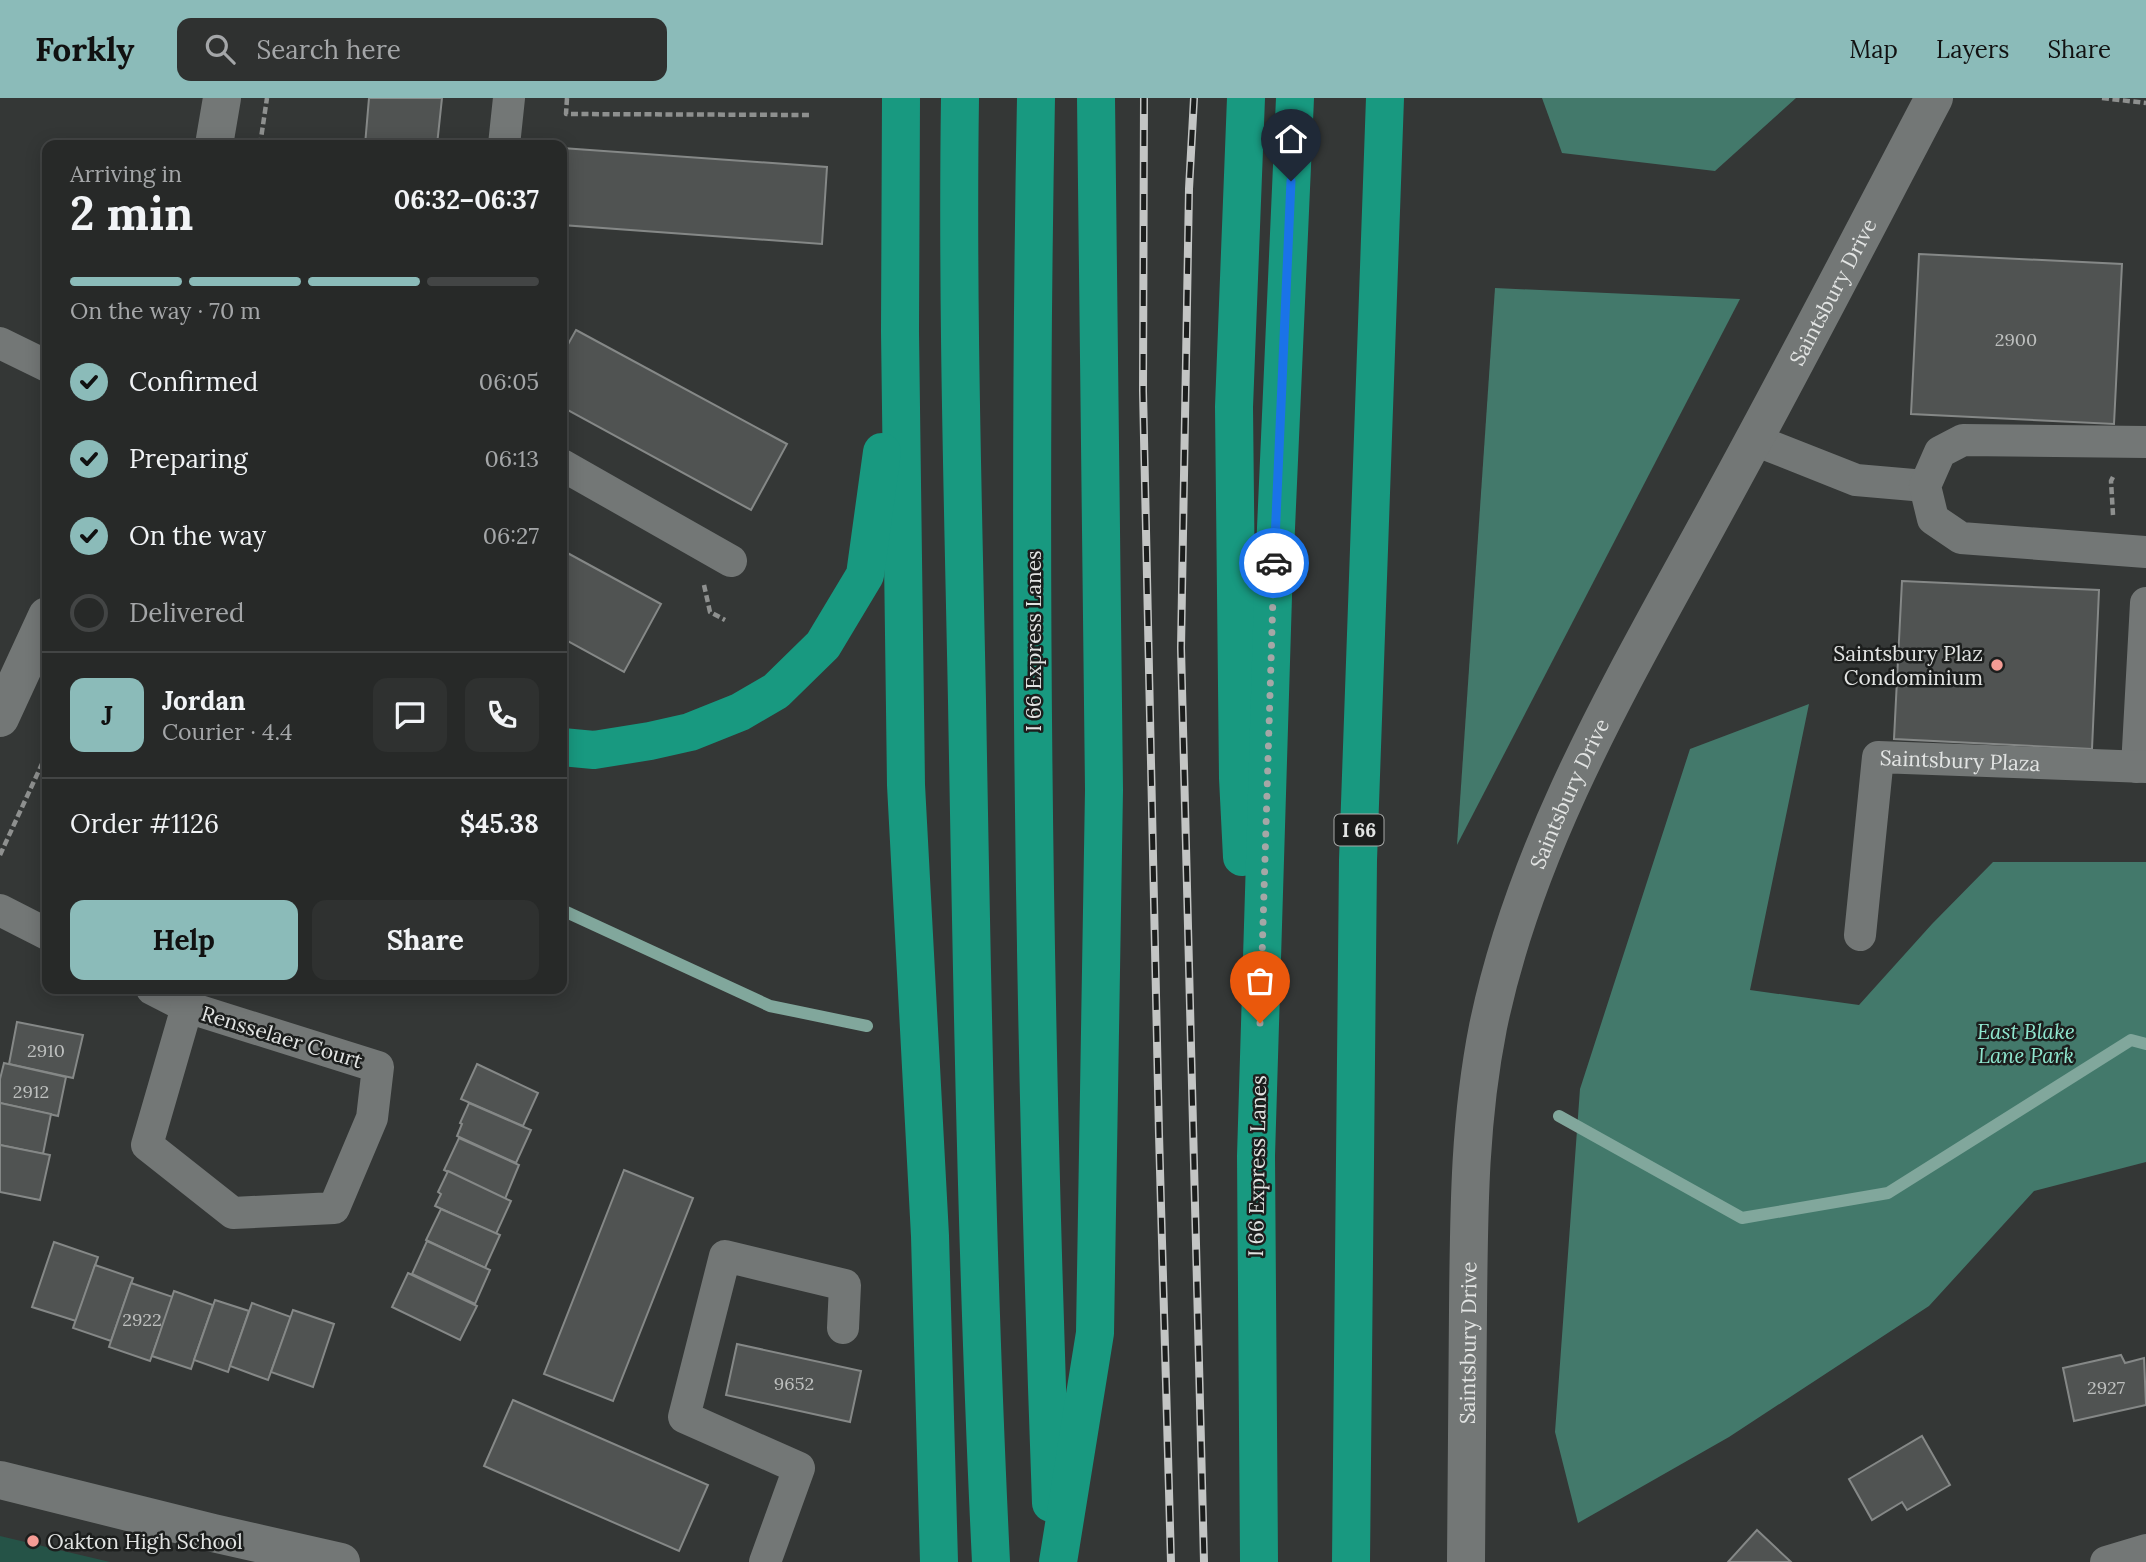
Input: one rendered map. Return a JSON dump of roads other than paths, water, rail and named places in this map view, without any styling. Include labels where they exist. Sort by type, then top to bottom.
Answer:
[{"type":"highway","points":[[901,98],[900,332],[906,785],[930,1236],[939,1562]]},
{"type":"highway","points":[[960,98],[961,399],[970,873],[983,1393],[991,1562]]},
{"type":"highway","name":"I 66 Express Lanes","points":[[1036,98],[1033,267],[1033,764],[1046,1375],[1056,1562]]},
{"type":"highway","points":[[1056,1562],[1095,1333],[1104,790],[1096,98]]},
{"type":"highway","points":[[1246,98],[1234,407],[1238,778],[1256,1156]]},
{"type":"highway","name":"I 66 Express Lanes","points":[[1259,1562],[1256,1156],[1273,596],[1295,98]]},
{"type":"highway","name":"I 66","points":[[1352,1562],[1358,860],[1385,98]]},
{"type":"highway","points":[[567,747],[594,750],[650,741],[690,732],[740,712],[776,691],[823,645],[865,575],[900,332]]},
{"type":"street","points":[[215,140],[222,98]]},
{"type":"street","points":[[505,140],[509,98]]},
{"type":"street","name":"Saintsbury Drive","points":[[1466,1562],[1469,1190],[1473,1125],[1485,1047],[1520,909],[1571,786],[1612,701],[1755,440],[1934,98]]},
{"type":"street","points":[[0,343],[42,364]]},
{"type":"street","points":[[1755,440],[1856,480],[1926,486]]},
{"type":"street","points":[[2146,442],[1963,440],[1940,452],[1926,486],[1933,519],[1961,538],[2146,552]]},
{"type":"street","points":[[567,468],[730,561]]},
{"type":"street","name":"Saintsbury Plaza","points":[[1860,935],[1878,757],[2142,767],[2146,603]]},
{"type":"street","points":[[0,718],[42,627]]},
{"type":"street","points":[[0,909],[42,931]]},
{"type":"street","name":"Rensselaer Court","points":[[162,994],[187,1007],[378,1067],[372,1118],[334,1209],[233,1213],[147,1145],[187,1007]]},
{"type":"street","points":[[765,1562],[799,1468],[684,1417],[725,1256],[845,1285],[843,1328]]},
{"type":"street","points":[[0,1479],[341,1562]]},
{"type":"street","points":[[2106,1562],[2146,1550]]},
{"type":"waterway","points":[[567,912],[770,1006],[867,1026]]},
{"type":"waterway","points":[[1559,1116],[1742,1218],[1888,1193],[2131,1040],[2146,1044]]},
{"type":"railway","points":[[1144,98],[1143,391],[1171,1562]]},
{"type":"railway","points":[[1194,98],[1189,189],[1181,648],[1204,1562]]},
{"type":"place","name":"Saintsbury Plaz Condominium","points":[[1997,665]]},
{"type":"place","name":"Oakton High School","points":[[33,1541]]},
{"type":"park label","name":"East Blake Lane Park","points":[[2026,1043]]}]
